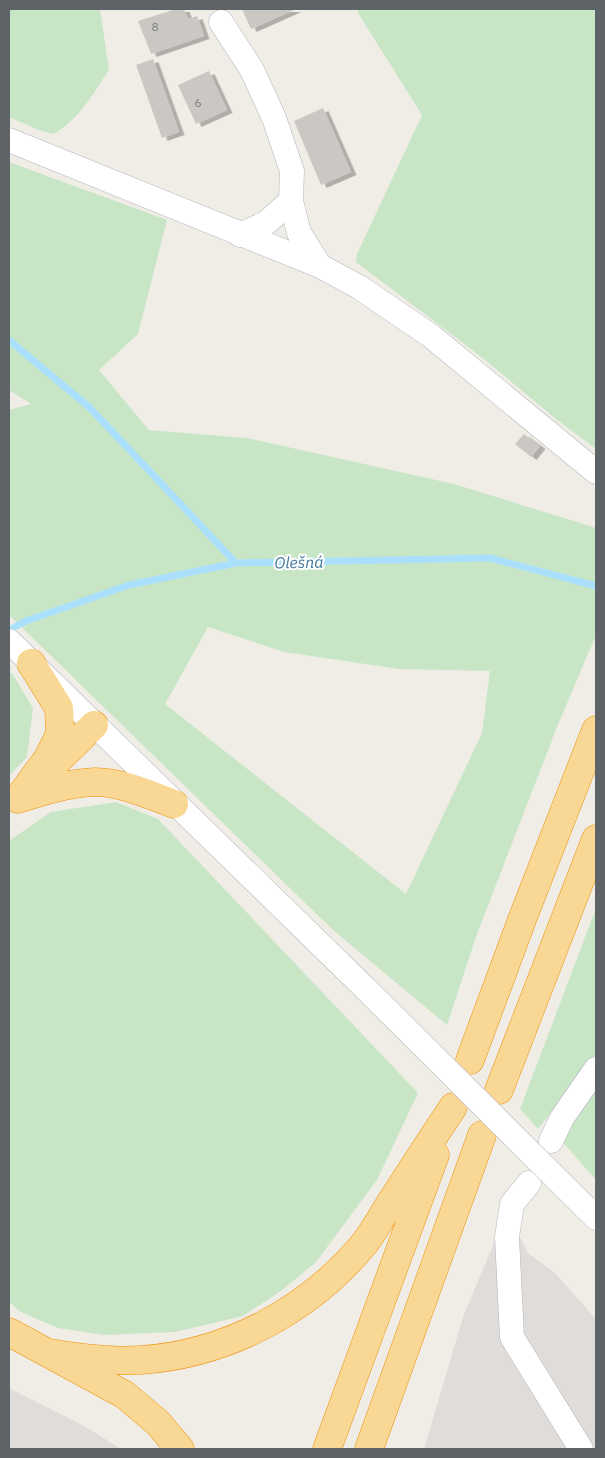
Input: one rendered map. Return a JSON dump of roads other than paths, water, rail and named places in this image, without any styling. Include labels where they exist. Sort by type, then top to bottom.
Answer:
[{"type":"highway","points":[[14,803],[48,758],[60,734],[59,708],[31,663]]},
{"type":"highway","points":[[14,803],[94,725]]},
{"type":"highway","points":[[470,1060],[596,730]]},
{"type":"highway","points":[[14,803],[56,787],[96,782],[136,789],[174,804]]},
{"type":"highway","points":[[499,1090],[596,839]]},
{"type":"highway","points":[[50,1353],[96,1360],[141,1360],[185,1354],[219,1344],[266,1324],[302,1302],[329,1280],[365,1243],[453,1106],[326,1449]]},
{"type":"highway","points":[[369,1449],[482,1135]]},
{"type":"highway","points":[[9,1332],[125,1395],[158,1423],[180,1449]]},
{"type":"highway","points":[[375,1449],[389,1392]]},
{"type":"street","points":[[221,22],[252,70],[274,118],[292,171],[291,201],[299,233],[320,266]]},
{"type":"street","points":[[9,140],[320,266],[359,287],[431,336],[596,472]]},
{"type":"street","points":[[240,234],[266,223],[291,201]]},
{"type":"street","points":[[9,641],[174,804],[368,991],[591,1212]]},
{"type":"street","points":[[551,1141],[562,1118],[596,1069]]},
{"type":"street","points":[[529,1183],[512,1204],[507,1237],[512,1337],[581,1449]]},
{"type":"waterway","points":[[9,340],[90,408],[236,563]]},
{"type":"waterway","name":"Olešná","points":[[9,630],[26,621],[129,585],[236,563],[490,558],[596,586]]}]
